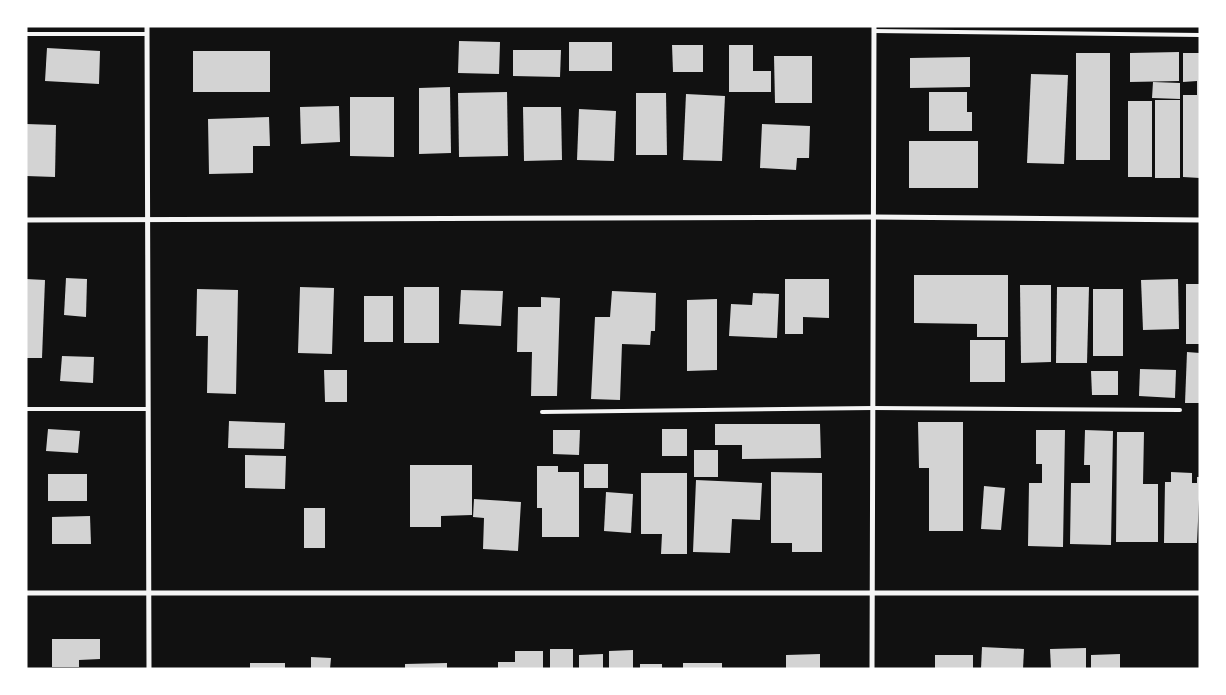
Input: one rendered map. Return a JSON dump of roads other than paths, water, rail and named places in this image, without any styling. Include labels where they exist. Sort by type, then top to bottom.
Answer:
[{"type":"street","points":[[147,26],[149,669]]},
{"type":"street","points":[[872,669],[874,29]]},
{"type":"street","points":[[26,220],[874,217],[1200,220]]},
{"type":"street","points":[[26,593],[1200,594]]},
{"type":"lane","points":[[874,29],[1200,34]]},
{"type":"lane","points":[[26,34],[147,34]]},
{"type":"lane","points":[[542,412],[873,408],[1180,410]]},
{"type":"lane","points":[[26,409],[148,409]]}]
